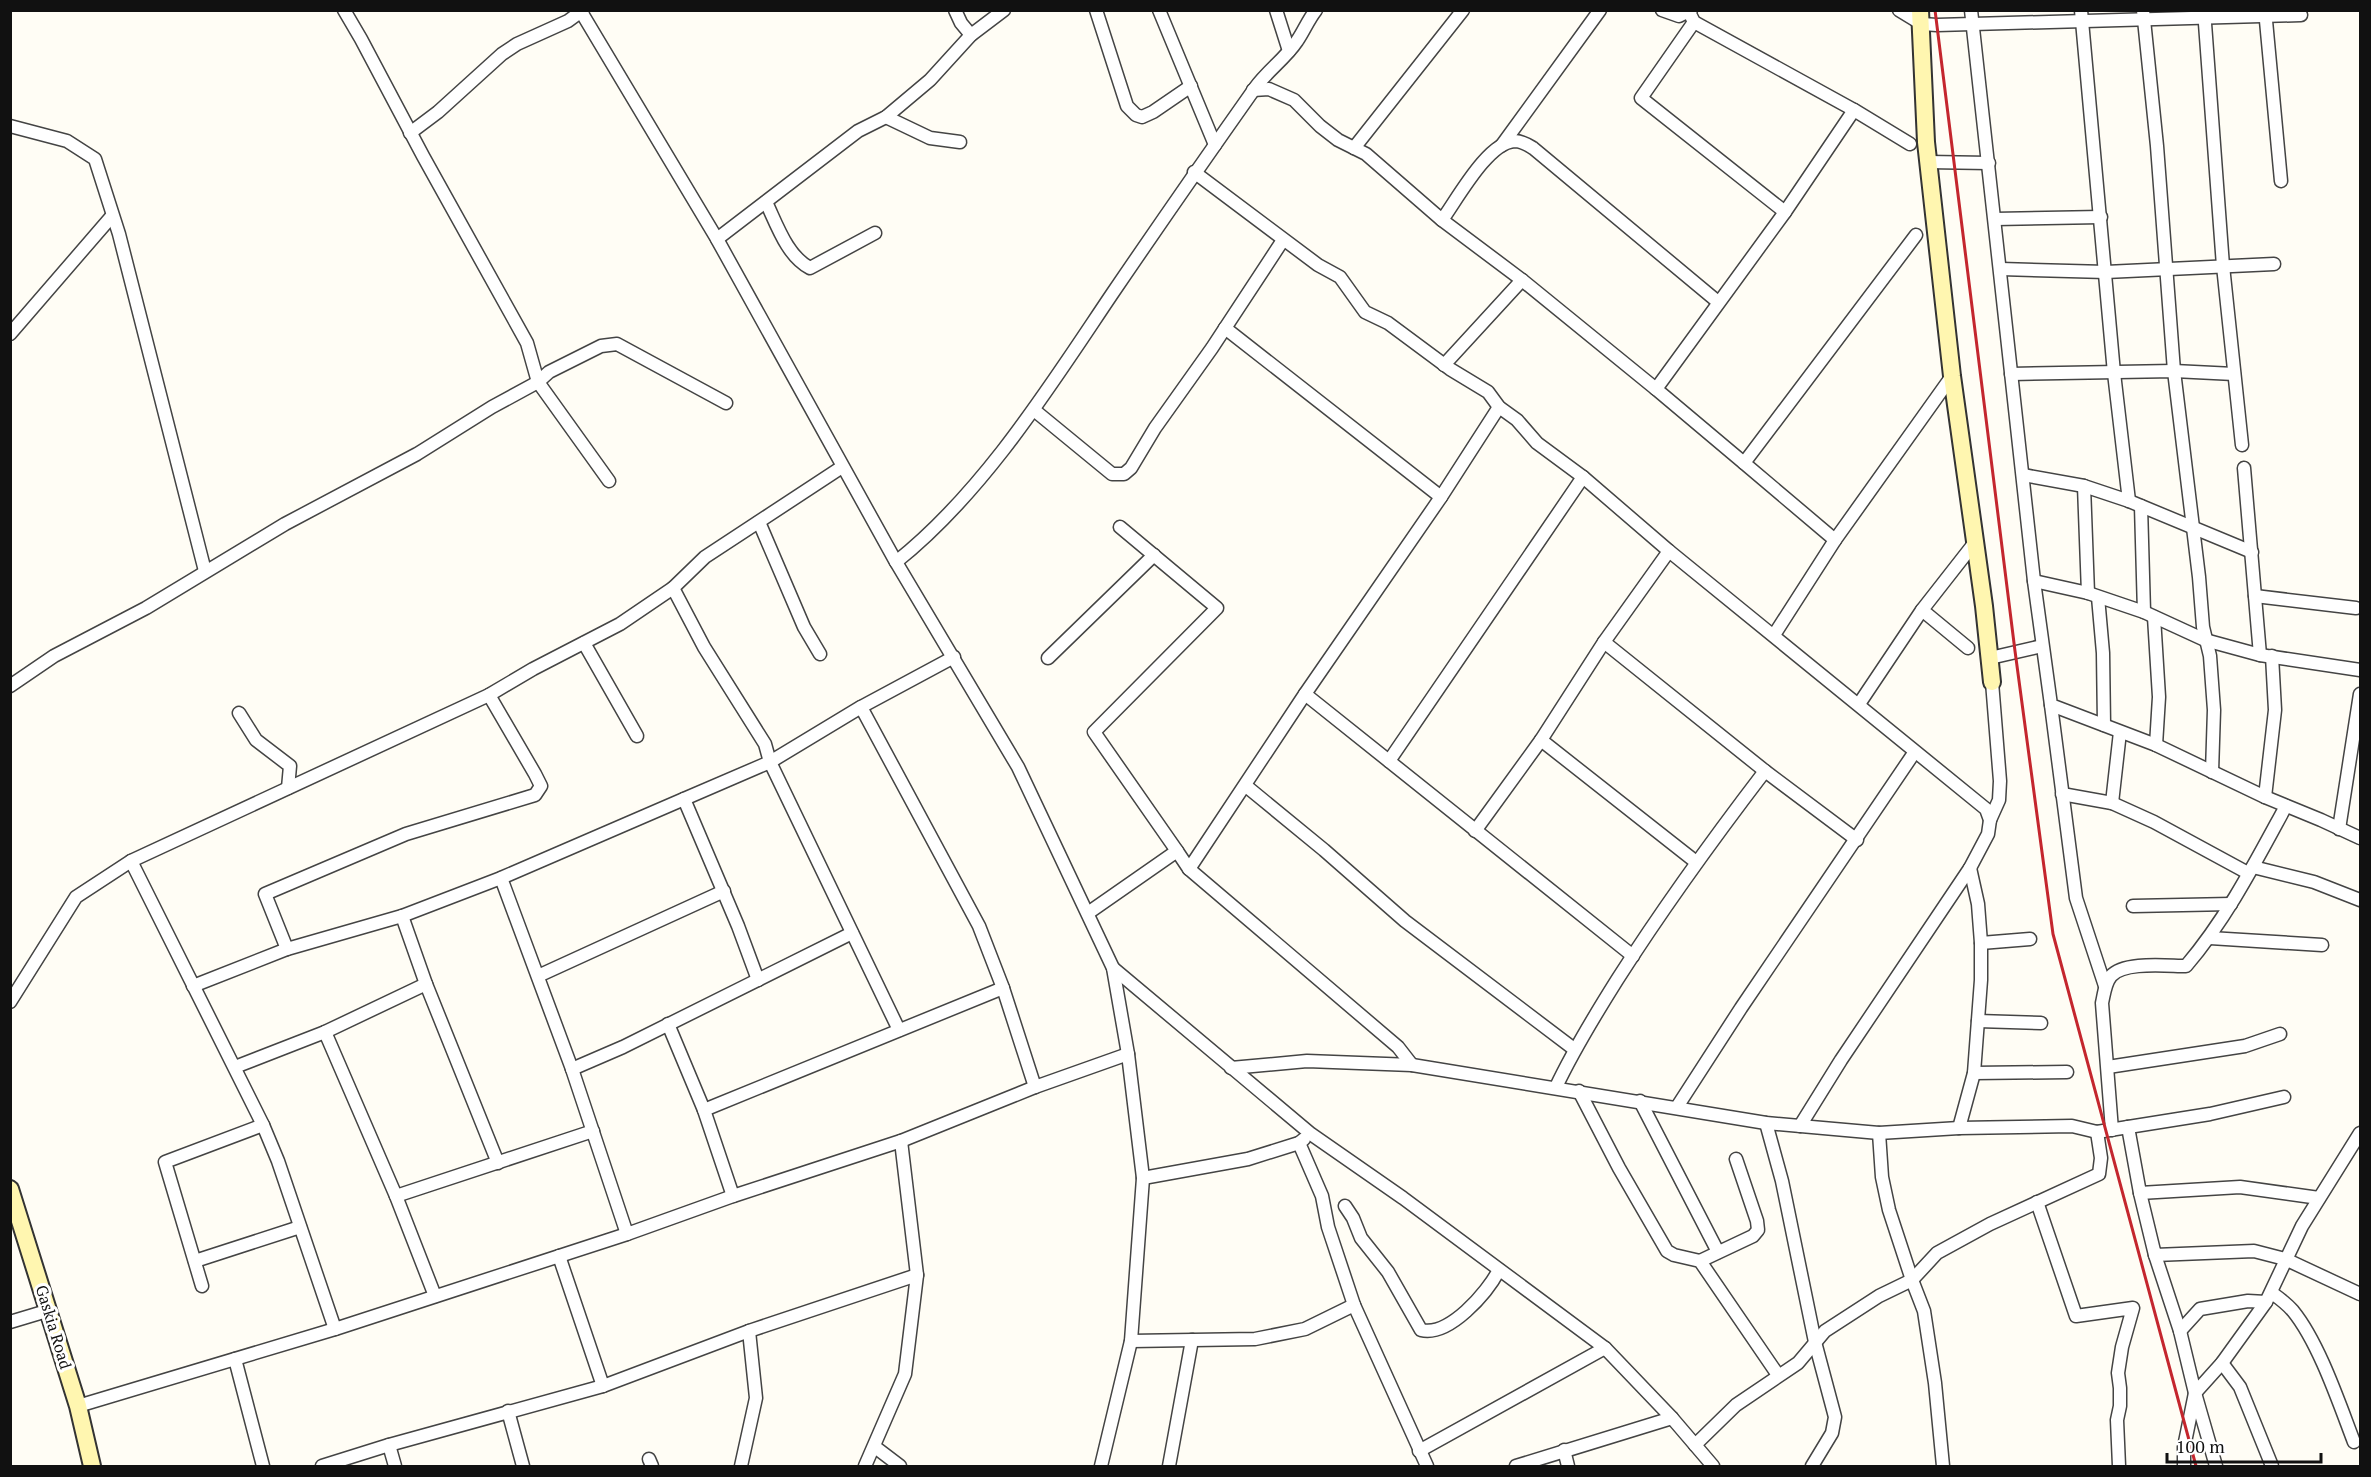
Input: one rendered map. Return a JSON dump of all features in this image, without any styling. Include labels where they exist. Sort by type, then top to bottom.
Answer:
[{"type":"main road","points":[[1921,17],[1928,162],[1952,376],[1976,541],[1992,682]]},
{"type":"main road","name":"Gaskia Road","points":[[10,1189],[50,1310],[78,1406],[92,1467]]},
{"type":"street","points":[[344,10],[527,343],[538,382],[609,482]]},
{"type":"street","points":[[955,10],[961,23],[971,35]]},
{"type":"street","points":[[717,239],[858,131],[886,117],[930,80],[971,35],[1004,10]]},
{"type":"street","points":[[1096,10],[1127,106],[1131,111],[1142,117],[1191,86]]},
{"type":"street","points":[[1160,10],[1215,145]]},
{"type":"street","points":[[1276,10],[1289,51]]},
{"type":"street","points":[[896,562],[925,538],[1034,410],[1194,172],[1267,72],[1289,51],[1316,10]]},
{"type":"street","points":[[1354,148],[1398,96],[1463,10]]},
{"type":"street","points":[[1502,146],[1600,10]]},
{"type":"street","points":[[1662,10],[1679,16],[1692,15],[1910,144]]},
{"type":"street","points":[[1899,10],[1921,17],[1974,25],[2082,16],[2265,13],[2301,15]]},
{"type":"street","points":[[1971,10],[2034,581],[2076,898],[2105,986]]},
{"type":"street","points":[[410,133],[438,112],[502,54],[517,44],[568,21],[582,11],[717,239],[896,562],[1018,767],[1113,968],[1128,1054],[1143,1178],[1131,1341],[1101,1467]]},
{"type":"street","points":[[2265,13],[2281,181]]},
{"type":"street","points":[[2204,14],[2223,266],[2242,446]]},
{"type":"street","points":[[1692,15],[1641,98],[1785,212]]},
{"type":"street","points":[[2144,15],[2157,146],[2174,371],[2205,640],[2210,656],[2214,710],[2212,772]]},
{"type":"street","points":[[2082,16],[2114,373],[2135,503],[2159,697],[2156,745]]},
{"type":"street","points":[[1253,90],[1269,89],[1294,100],[1320,126],[1366,154],[1442,220],[1522,280],[1656,389],[1835,540]]},
{"type":"street","points":[[1656,389],[1785,212],[1854,110]]},
{"type":"street","points":[[886,117],[930,138],[960,142]]},
{"type":"street","points":[[10,126],[66,141],[94,159],[112,216],[205,571]]},
{"type":"street","points":[[1442,220],[1487,155],[1515,141],[1533,148],[1718,302]]},
{"type":"street","points":[[1928,162],[1989,163]]},
{"type":"street","points":[[1194,172],[1283,240],[1318,265],[1340,277],[1365,312],[1388,323],[1444,365],[1488,392],[1499,407],[1517,420],[1537,443],[1583,477],[1669,551],[1859,704],[1914,753],[1986,810],[1990,820]]},
{"type":"street","points":[[766,202],[785,241],[799,262],[810,268],[875,232]]},
{"type":"street","points":[[10,334],[112,216]]},
{"type":"street","points":[[1995,219],[2101,217]]},
{"type":"street","points":[[1744,463],[1916,235]]},
{"type":"street","points":[[1034,410],[1113,474],[1125,474],[1283,240]]},
{"type":"street","points":[[2001,269],[2106,272],[2274,264]]},
{"type":"street","points":[[1444,365],[1522,280]]},
{"type":"street","points":[[1225,328],[1441,497]]},
{"type":"street","points":[[10,686],[54,656],[146,608],[285,524],[417,454],[492,407],[538,382],[549,372],[601,346],[617,344],[726,403]]},
{"type":"street","points":[[2011,374],[2174,371],[2234,374]]},
{"type":"street","points":[[1774,635],[1835,540],[1952,376]]},
{"type":"street","points":[[1189,869],[1305,694],[1441,497],[1499,407]]},
{"type":"street","points":[[10,1002],[76,897],[131,861],[489,695],[533,669],[620,624],[673,588],[705,557],[842,467]]},
{"type":"street","points":[[2244,468],[2255,596],[2275,710],[2265,797]]},
{"type":"street","points":[[2023,475],[2084,486],[2135,503],[2252,552]]},
{"type":"street","points":[[1389,761],[1583,477]]},
{"type":"street","points":[[2084,486],[2093,595],[2103,653],[2104,725]]},
{"type":"street","points":[[759,522],[804,627],[820,654]]},
{"type":"street","points":[[1120,527],[1217,608],[1094,732],[1189,869],[1398,1047],[1412,1065]]},
{"type":"street","points":[[1859,704],[1922,610],[1976,541]]},
{"type":"street","points":[[1475,831],[1541,740],[1604,642],[1669,551]]},
{"type":"street","points":[[1048,658],[1154,555]]},
{"type":"street","points":[[2034,581],[2093,595],[2149,615],[2205,640],[2266,656],[2361,669]]},
{"type":"street","points":[[673,588],[704,647],[765,744],[770,762],[899,1030]]},
{"type":"street","points":[[2255,596],[2356,608]]},
{"type":"street","points":[[1922,610],[1968,648]]},
{"type":"street","points":[[1604,642],[1765,771],[1857,840]]},
{"type":"street","points":[[585,643],[637,736]]},
{"type":"street","points":[[1990,658],[2042,646]]},
{"type":"street","points":[[193,986],[287,949],[402,916],[501,878],[770,762],[861,707],[954,657]]},
{"type":"street","points":[[1800,1126],[1841,1060],[1970,868],[1988,834],[1990,820],[1999,800],[2000,781],[1992,682]]},
{"type":"street","points":[[1305,694],[1633,956]]},
{"type":"street","points":[[2339,829],[2361,694]]},
{"type":"street","points":[[287,949],[265,894],[406,834],[535,795],[541,786],[489,695]]},
{"type":"street","points":[[2051,705],[2156,745],[2265,797],[2361,838]]},
{"type":"street","points":[[861,707],[979,926],[1003,988],[1035,1087]]},
{"type":"street","points":[[239,713],[256,740],[290,766],[288,788]]},
{"type":"street","points":[[2112,803],[2120,732]]},
{"type":"street","points":[[1541,740],[1696,862]]},
{"type":"street","points":[[1677,1107],[1741,1008],[1914,753]]},
{"type":"street","points":[[1556,1087],[1574,1049],[1633,956],[1696,862],[1765,771]]},
{"type":"street","points":[[1246,786],[1405,921],[1574,1049]]},
{"type":"street","points":[[2062,794],[2112,803],[2251,870],[2314,882],[2361,900]]},
{"type":"street","points":[[684,799],[724,891],[758,980]]},
{"type":"street","points":[[2112,1130],[2102,1003],[2105,986],[2111,976],[2122,969],[2186,966],[2210,938],[2286,806]]},
{"type":"street","points":[[1088,913],[1177,851]]},
{"type":"street","points":[[131,861],[263,1125],[278,1161],[335,1329]]},
{"type":"street","points":[[1959,1128],[1974,1073],[1981,980],[1978,904],[1970,868]]},
{"type":"street","points":[[501,878],[572,1069],[627,1234]]},
{"type":"street","points":[[538,976],[724,891]]},
{"type":"street","points":[[2133,906],[2231,904]]},
{"type":"street","points":[[402,916],[426,984],[498,1163]]},
{"type":"street","points":[[572,1069],[852,933]]},
{"type":"street","points":[[2210,938],[2322,945]]},
{"type":"street","points":[[1981,943],[2030,939]]},
{"type":"street","points":[[1113,968],[1311,1134],[1605,1348],[1672,1418],[1713,1467]]},
{"type":"street","points":[[235,1067],[325,1032],[426,984]]},
{"type":"street","points":[[704,1110],[1003,988]]},
{"type":"street","points":[[1978,1021],[2041,1023]]},
{"type":"street","points":[[668,1024],[704,1110],[733,1196]]},
{"type":"street","points":[[325,1032],[396,1196],[435,1296]]},
{"type":"street","points":[[2108,1067],[2244,1046],[2280,1034]]},
{"type":"street","points":[[78,1406],[335,1329],[627,1234],[733,1196],[901,1141],[1035,1087],[1128,1054]]},
{"type":"street","points":[[1231,1068],[1307,1060],[1412,1065],[1766,1123],[1879,1132],[2072,1126],[2097,1132],[2210,1114],[2284,1097]]},
{"type":"street","points":[[1974,1073],[2067,1072]]},
{"type":"street","points":[[1579,1091],[1619,1168],[1667,1251],[1674,1255],[1700,1261],[1753,1236],[1758,1230],[1736,1159]]},
{"type":"street","points":[[1640,1101],[1718,1252]]},
{"type":"street","points":[[1766,1123],[1782,1181],[1815,1342],[1835,1417],[1832,1433],[1812,1467]]},
{"type":"street","points":[[202,1286],[165,1162],[263,1125]]},
{"type":"street","points":[[2128,1127],[2140,1193],[2155,1255],[2180,1331],[2216,1467]]},
{"type":"street","points":[[396,1196],[592,1131]]},
{"type":"street","points":[[1879,1132],[1882,1177],[1889,1210],[1924,1311],[1936,1394],[1943,1467]]},
{"type":"street","points":[[1695,1445],[1736,1405],[1798,1363],[1825,1331],[1879,1296],[1912,1280],[1937,1253],[1990,1224],[2100,1174],[2102,1158],[2097,1132]]},
{"type":"street","points":[[2184,1467],[2184,1447],[2195,1393],[2222,1363],[2269,1297],[2285,1259],[2319,1198],[2360,1133]]},
{"type":"street","points":[[1143,1178],[1248,1159],[1299,1143],[1311,1134]]},
{"type":"street","points":[[865,1467],[905,1374],[917,1275],[901,1141]]},
{"type":"street","points":[[1299,1143],[1322,1196],[1328,1227],[1354,1305],[1427,1467]]},
{"type":"street","points":[[2140,1193],[2240,1187],[2319,1198]]},
{"type":"street","points":[[2037,1202],[2076,1316],[2133,1308],[2122,1347],[2118,1373],[2120,1388],[2117,1420],[2118,1467]]},
{"type":"street","points":[[1345,1206],[1361,1238],[1388,1272],[1421,1330],[1435,1330],[1470,1310],[1492,1284],[1500,1270]]},
{"type":"street","points":[[195,1261],[300,1227]]},
{"type":"street","points":[[2155,1255],[2254,1251],[2285,1259],[2361,1294]]},
{"type":"street","points":[[559,1256],[603,1386]]},
{"type":"street","points":[[1700,1261],[1778,1375]]},
{"type":"street","points":[[322,1467],[389,1445],[603,1386],[749,1331],[917,1275]]},
{"type":"street","points":[[2180,1331],[2200,1309],[2269,1297],[2292,1310],[2306,1329],[2333,1387],[2354,1442]]},
{"type":"street","points":[[1131,1341],[1255,1339],[1305,1329],[1354,1305]]},
{"type":"street","points":[[10,1322],[50,1310]]},
{"type":"street","points":[[746,1465],[756,1398],[749,1331]]},
{"type":"street","points":[[1169,1467],[1192,1340]]},
{"type":"street","points":[[1419,1451],[1605,1348]]},
{"type":"street","points":[[234,1359],[263,1467]]},
{"type":"street","points":[[2222,1363],[2240,1387],[2272,1467]]},
{"type":"street","points":[[508,1411],[523,1467]]},
{"type":"street","points":[[1516,1467],[1564,1450],[1616,1437],[1672,1418]]},
{"type":"street","points":[[389,1445],[395,1467]]},
{"type":"street","points":[[875,1447],[900,1467]]},
{"type":"street","points":[[1564,1450],[1568,1467]]},
{"type":"railway","points":[[1935,10],[2015,651],[2053,934],[2196,1466]]}]
